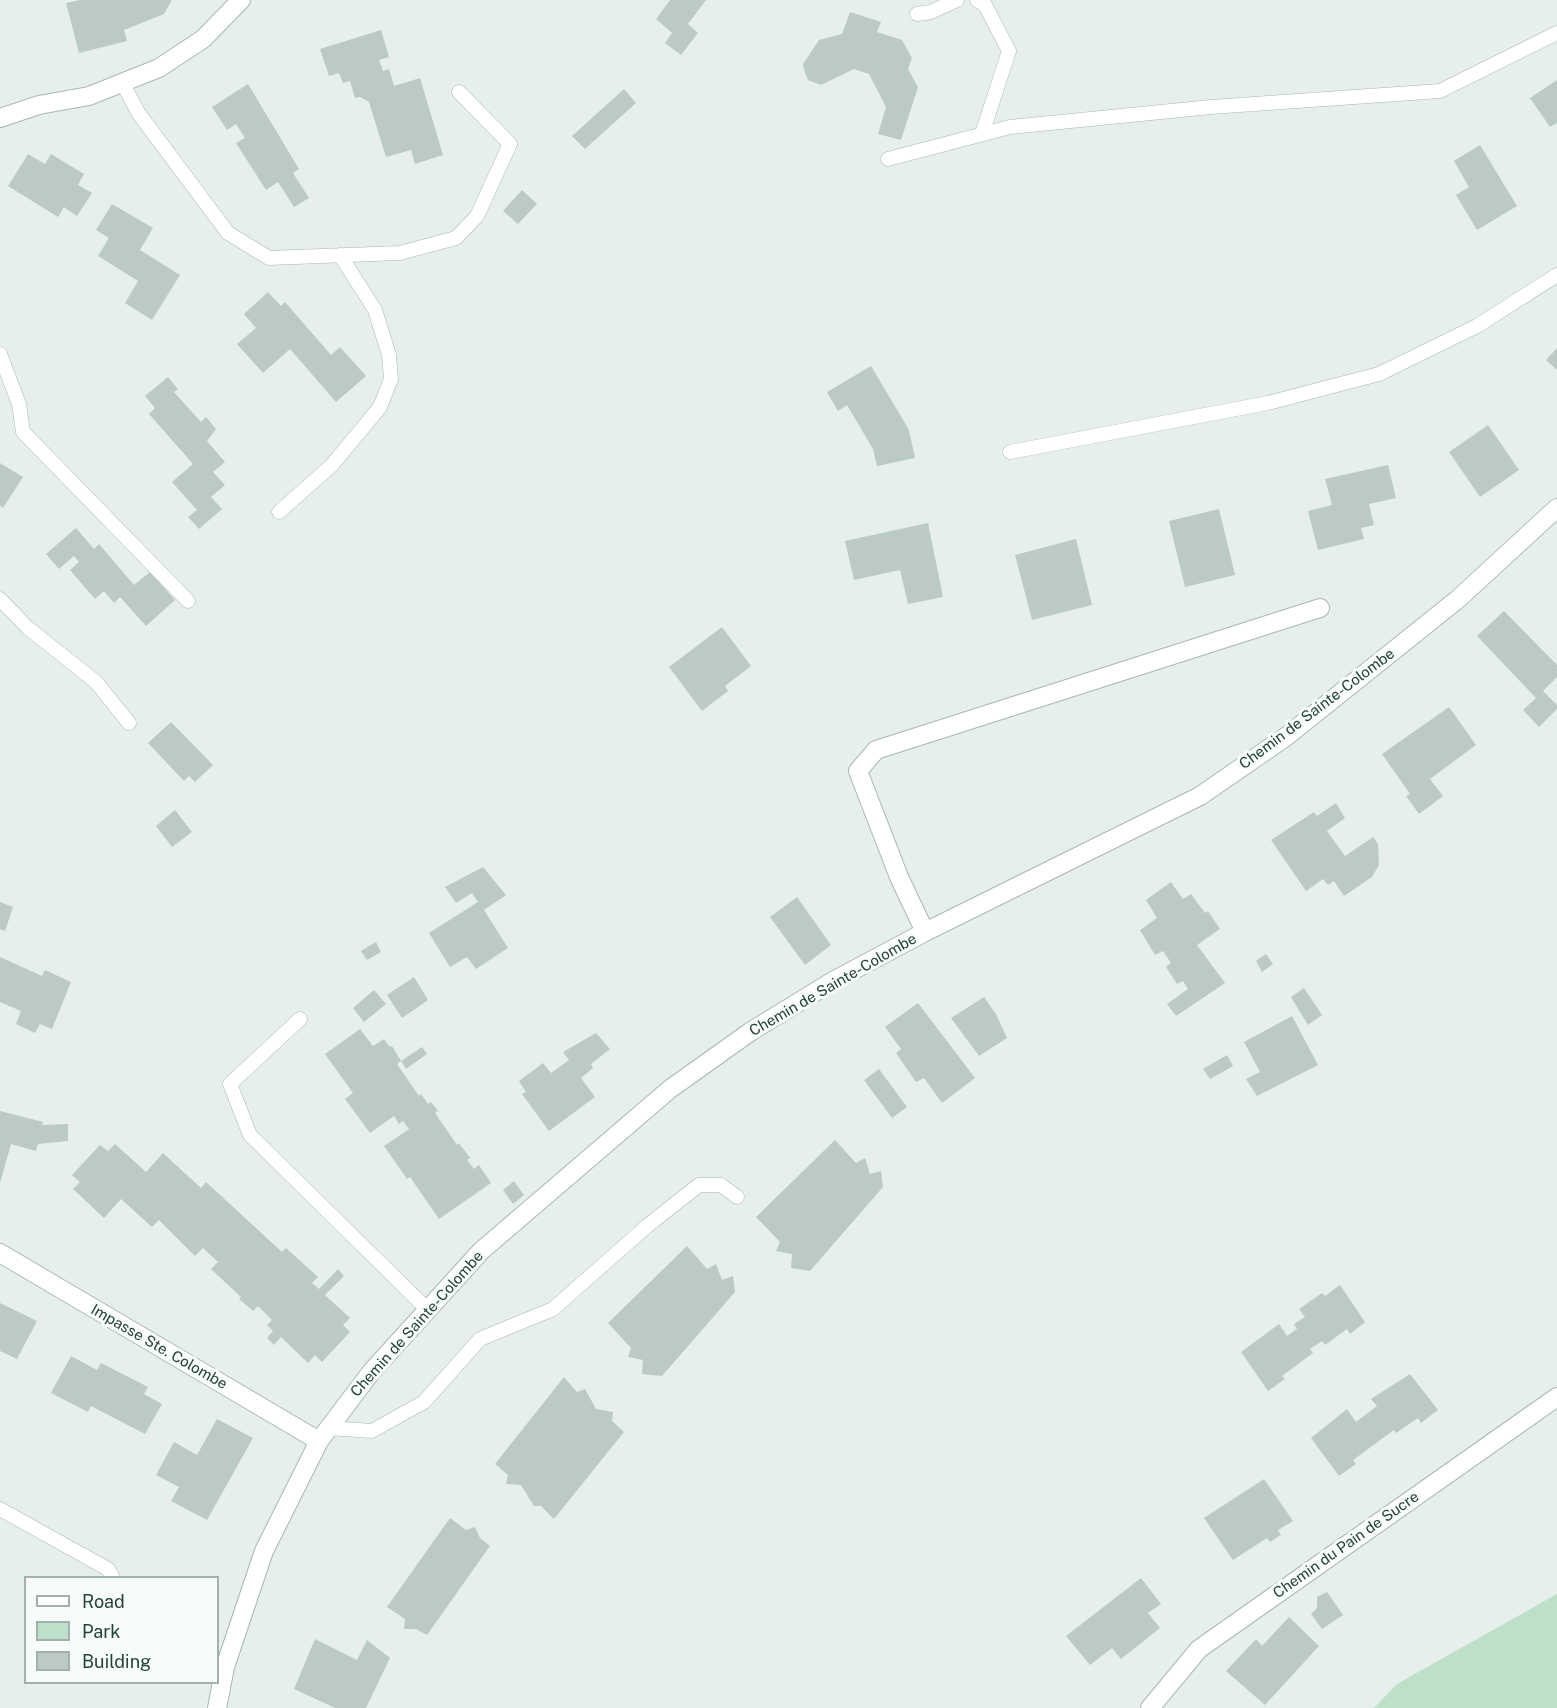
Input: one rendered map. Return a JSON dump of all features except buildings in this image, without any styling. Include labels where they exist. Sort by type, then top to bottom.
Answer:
[{"type":"street","points":[[0,117],[123,84],[159,68],[203,39],[241,0]]},
{"type":"street","name":"Chemin de Sainte-Colombe","points":[[217,1708],[221,1665],[264,1551],[323,1434],[372,1371],[481,1251],[670,1089],[750,1032],[832,981],[925,932],[1200,796],[1287,736],[1458,599],[1557,508]]},
{"type":"street","points":[[925,932],[899,877],[858,771],[876,750],[1320,608]]},
{"type":"street","name":"Impasse Ste. Colombe","points":[[0,1253],[323,1434]]},
{"type":"street","name":"Chemin du Pain de Sucre","points":[[1149,1708],[1198,1649],[1557,1397]]},
{"type":"lane","points":[[917,14],[931,12],[957,0]]},
{"type":"lane","points":[[977,0],[985,6],[1009,51],[982,134]]},
{"type":"lane","points":[[888,159],[1010,127],[1199,108],[1440,91],[1557,33]]},
{"type":"lane","points":[[123,84],[139,114],[228,233],[269,258],[400,253],[456,238],[477,216],[510,144],[459,92]]},
{"type":"lane","points":[[279,512],[332,465],[380,407],[391,379],[389,355],[375,310],[340,255]]},
{"type":"lane","points":[[1010,452],[1268,403],[1379,374],[1477,326],[1557,275]]},
{"type":"lane","points":[[0,354],[19,404],[23,432],[188,602]]},
{"type":"lane","points":[[0,599],[28,628],[96,682],[129,723]]},
{"type":"lane","points":[[300,1019],[230,1084],[249,1135],[426,1309]]},
{"type":"lane","points":[[323,1434],[372,1431],[424,1401],[480,1339],[553,1309],[647,1226],[699,1185],[721,1185],[737,1197]]},
{"type":"lane","points":[[0,1509],[108,1569],[112,1576]]},
{"type":"green space","points":[[1557,1594],[1557,1708],[1374,1708],[1397,1684]]}]
